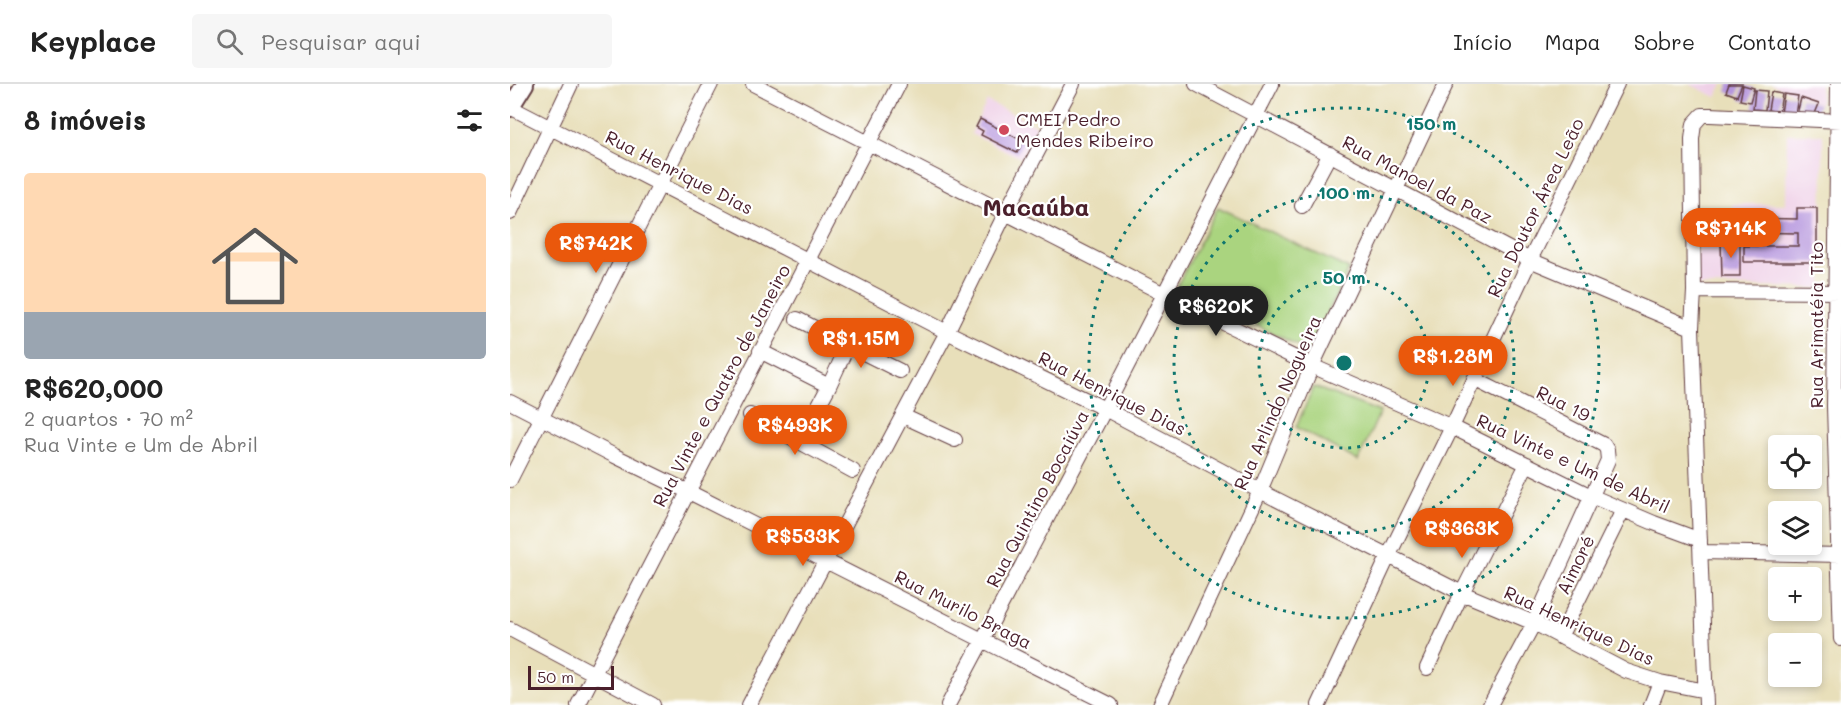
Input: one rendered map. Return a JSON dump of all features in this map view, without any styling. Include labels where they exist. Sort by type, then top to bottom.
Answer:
[{"type":"main road","points":[[510,107],[525,84]]},
{"type":"street","points":[[510,213],[571,84]]},
{"type":"street","points":[[510,480],[711,84]]},
{"type":"street","name":"Rua Vinte e Um de Abril","points":[[753,84],[1164,294],[1312,366],[1452,428],[1591,496],[1701,546]]},
{"type":"street","name":"Rua Vinte e Quatro de Janeiro","points":[[578,705],[899,84]]},
{"type":"street","points":[[749,705],[947,332],[1005,212],[1073,84]]},
{"type":"street","name":"Rua Manoel da Paz","points":[[1196,84],[1530,260],[1692,328]]},
{"type":"street","name":"Rua Quintino Bocaiúva","points":[[948,705],[1106,409],[1272,84]]},
{"type":"street","name":"Rua Arlindo Nogueira","points":[[1160,705],[1260,491],[1312,366],[1446,84]]},
{"type":"street","name":"Rua Doutor Área Leão","points":[[1319,705],[1530,260],[1617,84]]},
{"type":"street","name":"Rua Arimatéia Tito","points":[[1838,84],[1838,292],[1834,406],[1841,639]]},
{"type":"street","name":"Rua Henrique Dias","points":[[510,107],[947,332],[1106,409],[1260,491],[1462,593],[1534,622],[1626,671],[1660,682],[1706,691]]},
{"type":"street","points":[[1706,705],[1692,328],[1695,291],[1692,139],[1694,124],[1702,115],[1839,121]]},
{"type":"street","points":[[1302,206],[1330,154]]},
{"type":"street","points":[[1695,291],[1838,292]]},
{"type":"street","points":[[797,319],[900,371]]},
{"type":"street","points":[[800,440],[829,387],[848,345]]},
{"type":"street","points":[[760,351],[829,387]]},
{"type":"street","name":"Rua 19","points":[[1474,379],[1604,445],[1608,460],[1591,496]]},
{"type":"street","name":"Rua Murilo Braga","points":[[510,402],[1111,705]]},
{"type":"street","points":[[750,415],[800,440],[853,471]]},
{"type":"street","points":[[903,416],[955,440]]},
{"type":"street","points":[[1427,668],[1527,464]]},
{"type":"street","points":[[1490,705],[1534,622],[1591,496]]},
{"type":"street","name":"Aimoré","points":[[1560,636],[1623,510]]},
{"type":"street","points":[[1701,546],[1840,555]]},
{"type":"street","points":[[510,629],[653,705]]},
{"type":"street","points":[[1651,705],[1660,682]]},
{"type":"shaded area","points":[[1689,84],[1723,84],[1716,97]]},
{"type":"shaded area","points":[[1771,84],[1820,84],[1820,104]]},
{"type":"shaded area","name":"CMEI Pedro Mendes Ribeiro","points":[[987,101],[1037,126],[1021,158],[971,134]]},
{"type":"shaded area","points":[[1787,134],[1823,134],[1822,288],[1697,286],[1697,232],[1731,232],[1732,204],[1786,204]]},
{"type":"green space","points":[[1218,207],[1349,269],[1309,351],[1177,286]]},
{"type":"green space","points":[[1314,387],[1380,412],[1358,461],[1296,427]]},
{"type":"building","points":[[1729,84],[1742,84],[1737,96],[1726,92]]},
{"type":"building","points":[[1743,85],[1754,88],[1750,102],[1740,100]]},
{"type":"building","points":[[1755,90],[1767,91],[1765,110],[1753,109]]},
{"type":"building","points":[[1771,92],[1782,94],[1779,112],[1768,110]]},
{"type":"building","points":[[1784,94],[1798,96],[1795,115],[1781,113]]},
{"type":"building","points":[[1801,98],[1819,104],[1814,116],[1797,114]]},
{"type":"building","points":[[980,119],[1023,141],[1017,153],[981,135],[983,131],[976,127]]},
{"type":"building","points":[[1797,208],[1817,208],[1817,262],[1744,262],[1744,246],[1798,246],[1798,233],[1743,232],[1743,218],[1797,219]]},
{"type":"building","points":[[1721,243],[1740,243],[1740,276],[1722,276]]},
{"type":"place","name":"CMEI Pedro Mendes Ribeiro","points":[[1004,130]]},
{"type":"district","name":"Macaúba","points":[[1036,208]]}]
